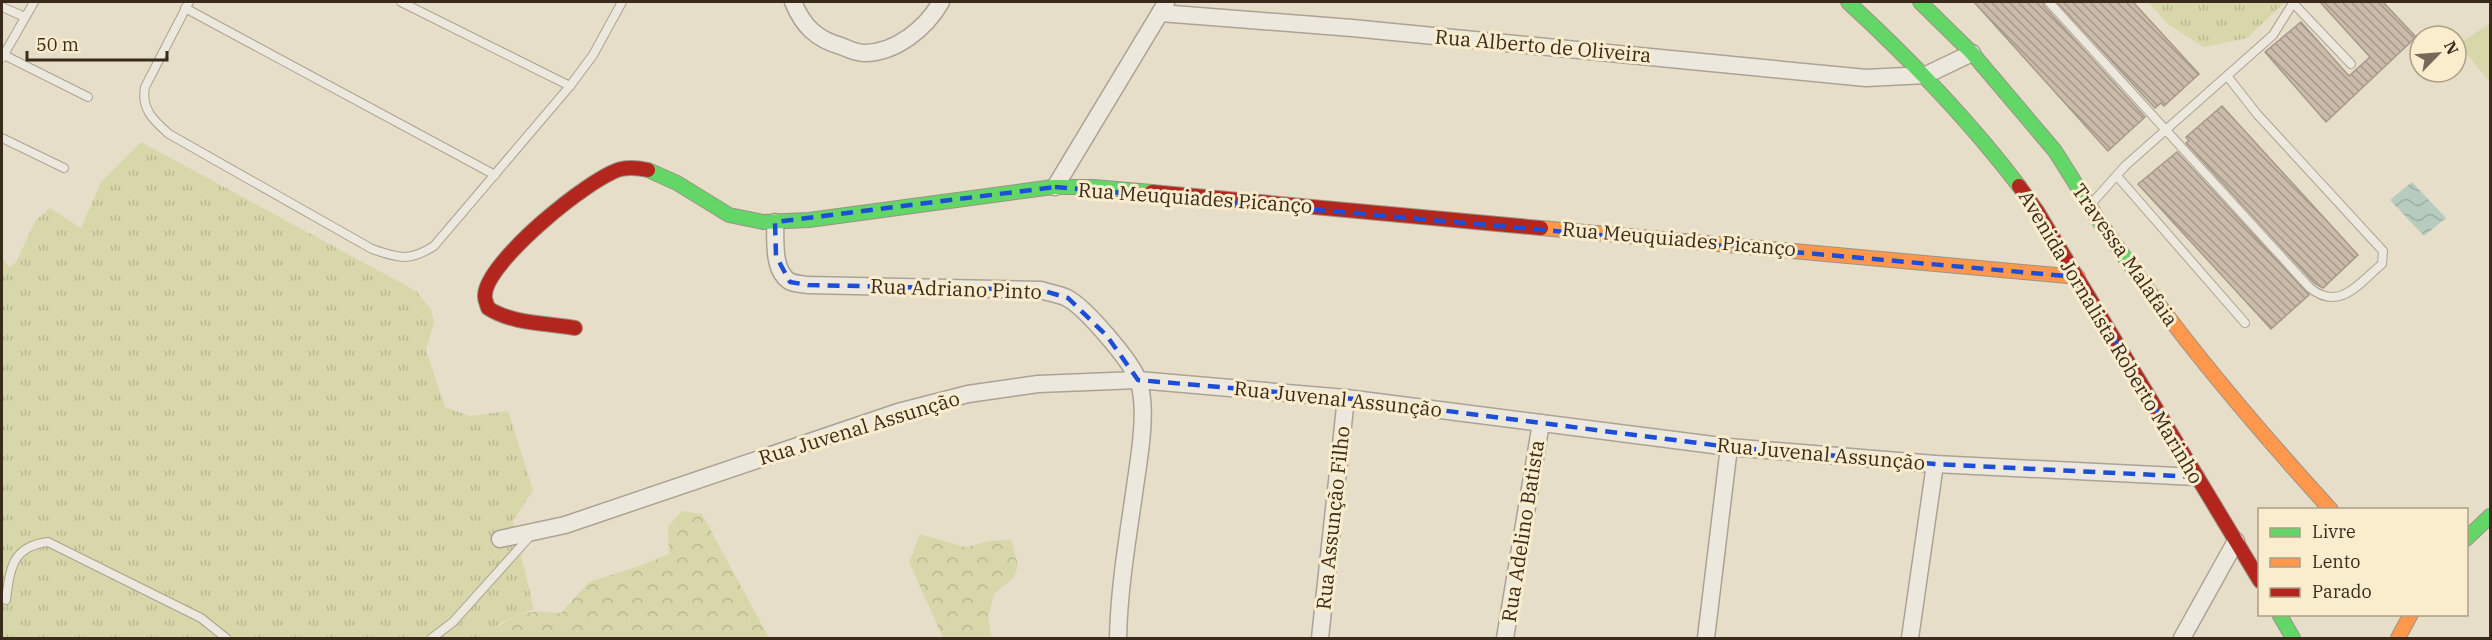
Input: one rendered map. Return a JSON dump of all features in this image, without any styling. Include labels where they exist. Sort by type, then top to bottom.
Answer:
[{"type":"street","points":[[793,2],[800,19],[824,41],[862,53],[883,50],[905,40],[926,23],[941,2]]},
{"type":"street","name":"Avenida Jornalista Roberto Marinho","points":[[1848,2],[1926,75],[2005,166],[2037,211],[2258,579]]},
{"type":"street","name":"Travessa Malafaia","points":[[1920,2],[1972,53],[2055,151],[2089,206],[2169,320],[2218,383],[2329,508]]},
{"type":"street","points":[[1055,187],[1164,7]]},
{"type":"street","name":"Rua Alberto de Oliveira","points":[[1164,7],[1353,28],[1866,78],[1926,75]]},
{"type":"street","points":[[1926,75],[1972,53]]},
{"type":"street","name":"Rua Meuquiades Picanço","points":[[575,328],[498,315],[487,307],[483,298],[492,275],[548,215],[583,188],[618,169],[638,167],[658,171],[706,203],[731,216],[775,222],[844,216],[1055,187],[1161,193],[2078,277]]},
{"type":"street","name":"Rua Adriano Pinto","points":[[775,222],[776,256],[782,272],[790,282],[808,285],[1041,290],[1068,298],[1084,311],[1107,336],[1138,380],[1143,413],[1119,601],[1118,639]]},
{"type":"street","name":"Rua Juvenal Assunção","points":[[500,539],[566,525],[898,412],[968,394],[1038,384],[1138,380],[1346,398],[1729,447],[1935,464],[2196,477]]},
{"type":"street","name":"Rua Assunção Filho","points":[[1320,639],[1346,398]]},
{"type":"street","name":"Rua Adelino Batista","points":[[1505,639],[1541,423]]},
{"type":"street","points":[[1706,639],[1729,447]]},
{"type":"street","points":[[1910,639],[1935,464]]},
{"type":"street","points":[[2468,537],[2490,516]]},
{"type":"street","points":[[2182,639],[2236,542]]},
{"type":"street","points":[[2280,616],[2293,639]]},
{"type":"street","points":[[2398,639],[2410,616]]},
{"type":"lane","points":[[34,2],[2,56],[88,97]]},
{"type":"lane","points":[[401,2],[570,86]]},
{"type":"lane","points":[[495,175],[187,5],[145,87],[143,98],[145,107],[153,120],[169,134],[372,249],[396,257],[410,258],[434,246],[495,175],[570,86],[593,55],[622,2]]},
{"type":"lane","points":[[2049,2],[2310,288],[2328,298],[2345,295],[2382,264],[2383,251],[2257,114],[2228,77]]},
{"type":"lane","points":[[2089,206],[2164,130],[2228,77],[2273,35],[2294,2],[2351,64]]},
{"type":"lane","points":[[2,7],[25,17]]},
{"type":"lane","points":[[2,138],[64,168]]},
{"type":"lane","points":[[2117,176],[2245,323]]},
{"type":"lane","points":[[432,639],[453,622],[533,532]]},
{"type":"lane","points":[[6,600],[10,572],[20,552],[34,544],[48,542],[201,618],[226,639]]},
{"type":"highlighted area","points":[[1055,187],[2078,277],[2196,477],[1935,464],[1729,447],[1346,398],[1138,380],[1107,336],[1068,298],[1041,290],[808,285],[790,282],[776,256],[775,222]]},
{"type":"green space","points":[[2148,2],[2285,2],[2247,38],[2204,47],[2169,25]]},
{"type":"green space","points":[[2490,23],[2490,78],[2488,80],[2468,55],[2468,38]]},
{"type":"green space","points":[[141,142],[416,291],[431,309],[434,322],[426,350],[445,407],[470,416],[508,411],[533,490],[513,521],[534,610],[500,624],[486,638],[2,638],[2,258],[9,267],[16,262],[36,220],[50,208],[81,228],[101,182]]},
{"type":"green space","points":[[682,511],[702,514],[769,638],[486,638],[493,629],[522,614],[561,613],[589,582],[669,554],[668,527]]},
{"type":"green space","points":[[920,534],[965,547],[990,541],[1011,540],[1018,565],[1014,577],[994,594],[988,617],[992,638],[943,638],[909,562]]},
{"type":"water","points":[[2412,182],[2446,218],[2424,236],[2390,200]]},
{"type":"building","points":[[1974,2],[2043,2],[2044,6],[2145,117],[2108,151]]},
{"type":"building","points":[[2057,2],[2133,2],[2199,74],[2164,106],[2161,103],[2155,108]]},
{"type":"building","points":[[2320,2],[2383,2],[2408,29],[2408,45],[2326,122],[2265,52],[2301,22],[2349,76],[2370,57]]},
{"type":"building","points":[[2222,106],[2358,255],[2323,288],[2314,283],[2186,143],[2189,141],[2186,137]]},
{"type":"building","points":[[2177,152],[2309,295],[2271,329],[2138,184]]},
{"type":"traffic: fast","points":[[1848,2],[1938,90],[2019,186]]},
{"type":"traffic: fast","points":[[1920,2],[1972,53],[2055,151],[2099,221],[2133,269]]},
{"type":"traffic: fast","points":[[648,170],[677,183],[729,215],[763,222],[809,220],[1053,187],[1093,187],[1152,192]]},
{"type":"traffic: fast","points":[[2468,537],[2490,516]]},
{"type":"traffic: fast","points":[[2280,616],[2293,638]]},
{"type":"traffic: slow","points":[[1541,228],[2078,277]]},
{"type":"traffic: slow","points":[[2133,269],[2179,332],[2228,392],[2329,508]]},
{"type":"traffic: slow","points":[[2398,638],[2410,616]]},
{"type":"traffic: jam","points":[[575,328],[519,320],[488,308],[485,296],[490,280],[520,243],[587,187],[621,169],[648,170]]},
{"type":"traffic: jam","points":[[2019,186],[2037,211],[2258,578]]},
{"type":"traffic: jam","points":[[1152,192],[1541,228]]}]
